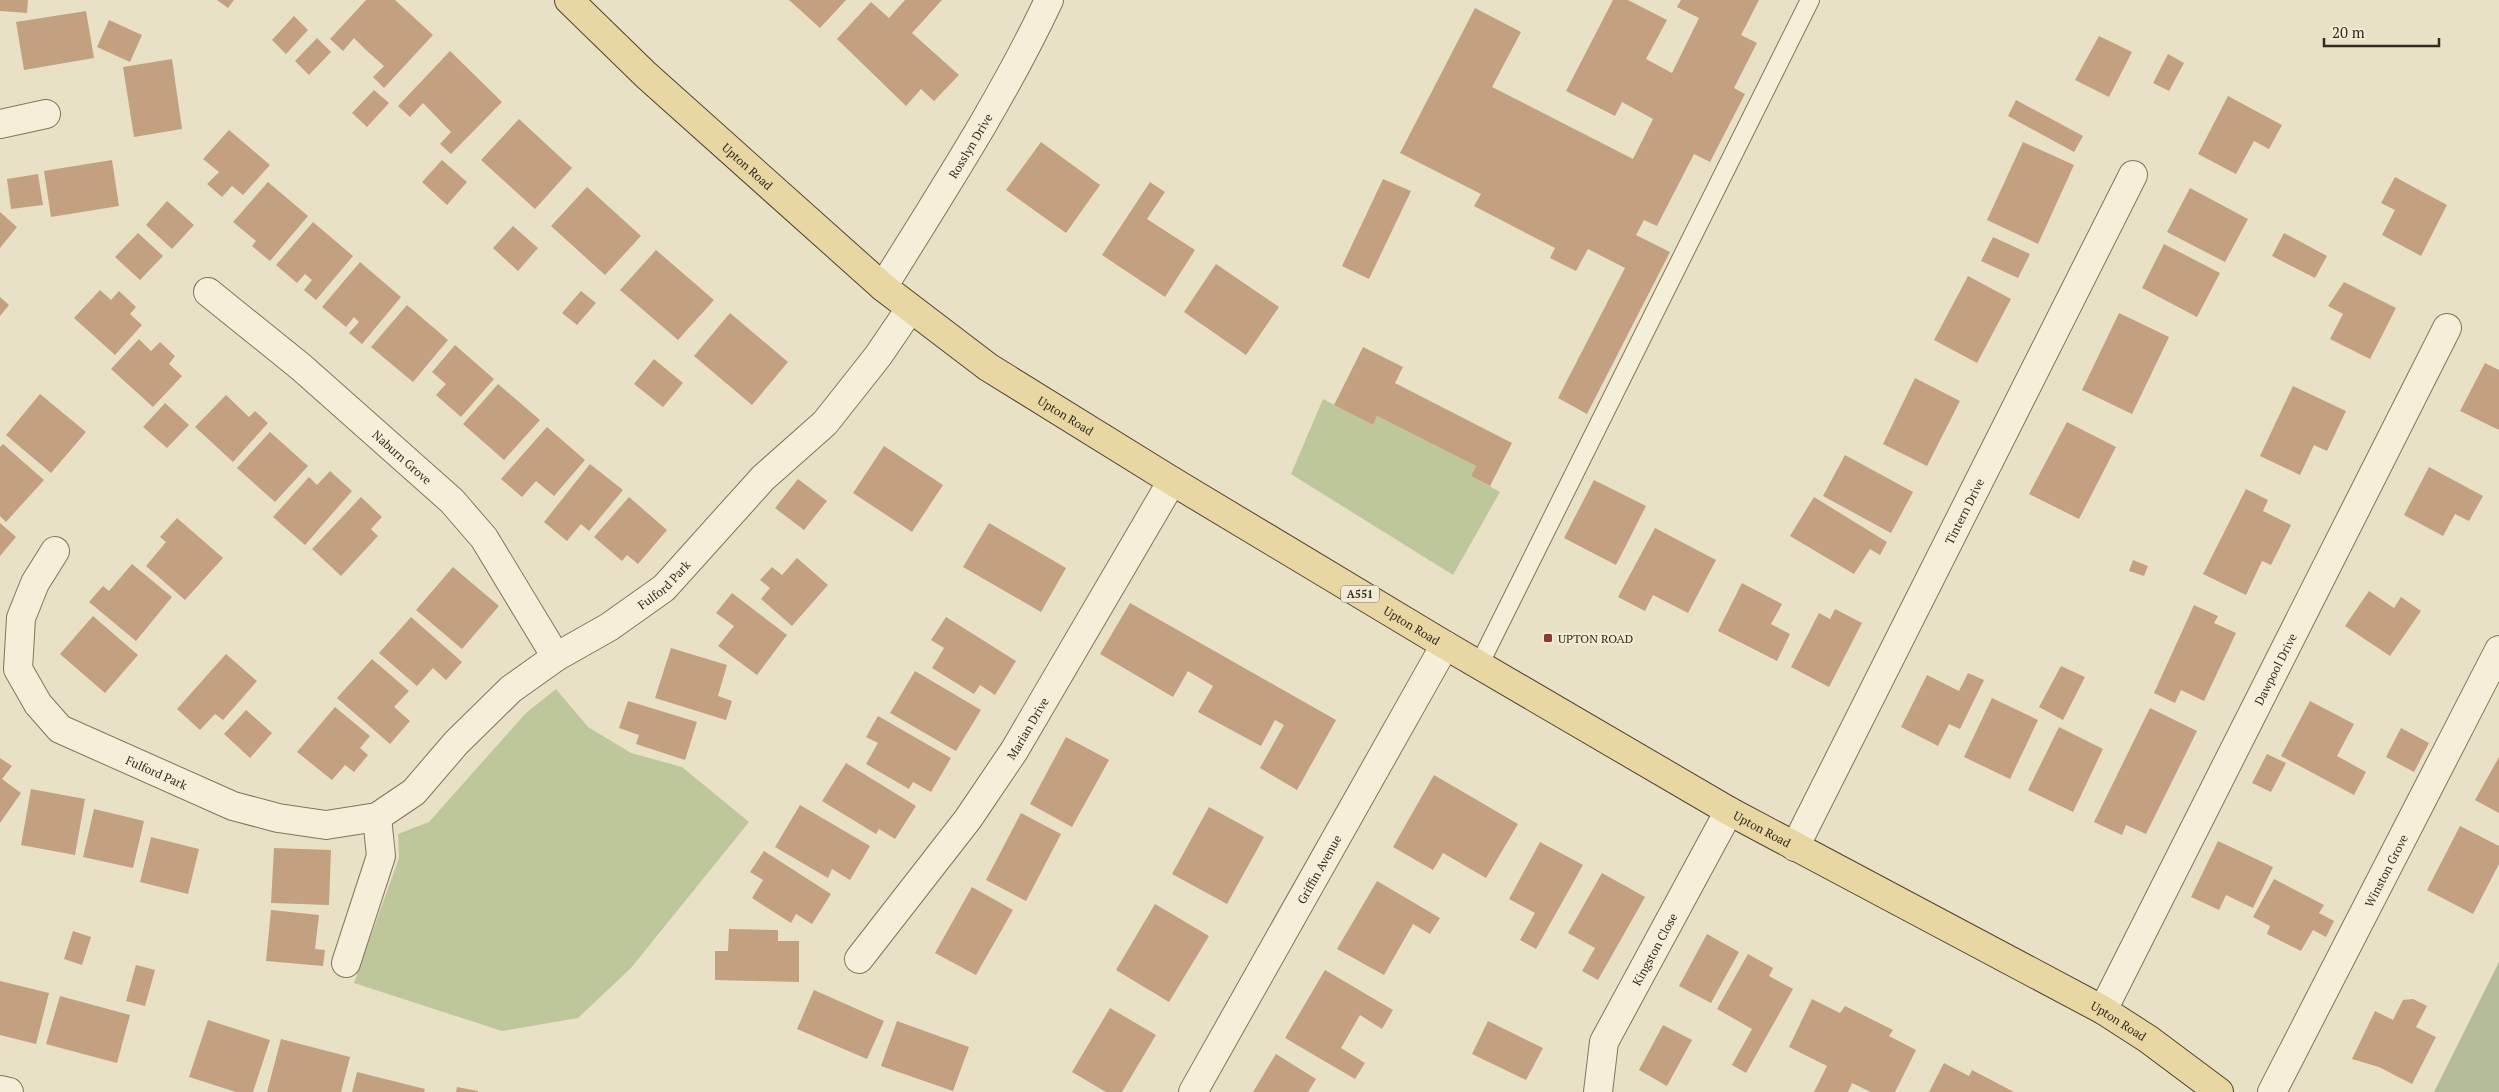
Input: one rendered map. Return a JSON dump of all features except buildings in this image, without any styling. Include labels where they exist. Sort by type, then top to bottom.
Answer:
[{"type":"main road","name":"Upton Road","points":[[570,0],[646,74],[883,287],[988,366],[1172,481],[1479,666],[1729,811],[1795,848],[2103,1010],[2148,1039],[2218,1092]]},
{"type":"street","name":"Rosslyn Drive","points":[[883,287],[978,133],[1033,34],[1049,0]]},
{"type":"street","points":[[0,124],[46,114]]},
{"type":"street","name":"Tintern Drive","points":[[1795,848],[2133,175]]},
{"type":"street","name":"Naburn Grove","points":[[208,292],[301,367],[452,501],[484,538],[556,657]]},
{"type":"street","name":"Fulford Park","points":[[55,551],[35,584],[10,617],[18,669],[38,704],[60,729],[233,806],[278,818],[326,825],[377,817],[414,792],[456,744],[511,689],[556,657],[609,627],[664,588],[763,478],[825,423],[878,356],[910,309]]},
{"type":"street","name":"Dawpool Drive","points":[[2103,1010],[2447,328]]},
{"type":"street","name":"Marian Drive","points":[[859,959],[968,819],[1014,751],[1172,481]]},
{"type":"street","name":"Griffin Avenue","points":[[1193,1092],[1445,645]]},
{"type":"street","name":"Winston Grove","points":[[2272,1092],[2499,650]]},
{"type":"street","name":"Kingston Close","points":[[1598,1092],[1604,1042],[1729,811]]},
{"type":"street","points":[[346,964],[381,856],[377,817]]},
{"type":"street","points":[[0,1090],[9,1092]]},
{"type":"lane","points":[[1479,666],[1810,0]]},
{"type":"green space","points":[[1323,399],[1373,425],[1377,416],[1476,466],[1471,476],[1500,492],[1453,575],[1291,474]]},
{"type":"green space","points":[[556,689],[588,727],[631,753],[682,767],[749,822],[631,968],[578,1018],[502,1031],[354,983],[399,858],[398,834],[429,822],[526,713]]},
{"type":"green space","points":[[2499,962],[2499,1092],[2434,1092]]},
{"type":"place","name":"UPTON ROAD","points":[[1548,638]]}]
